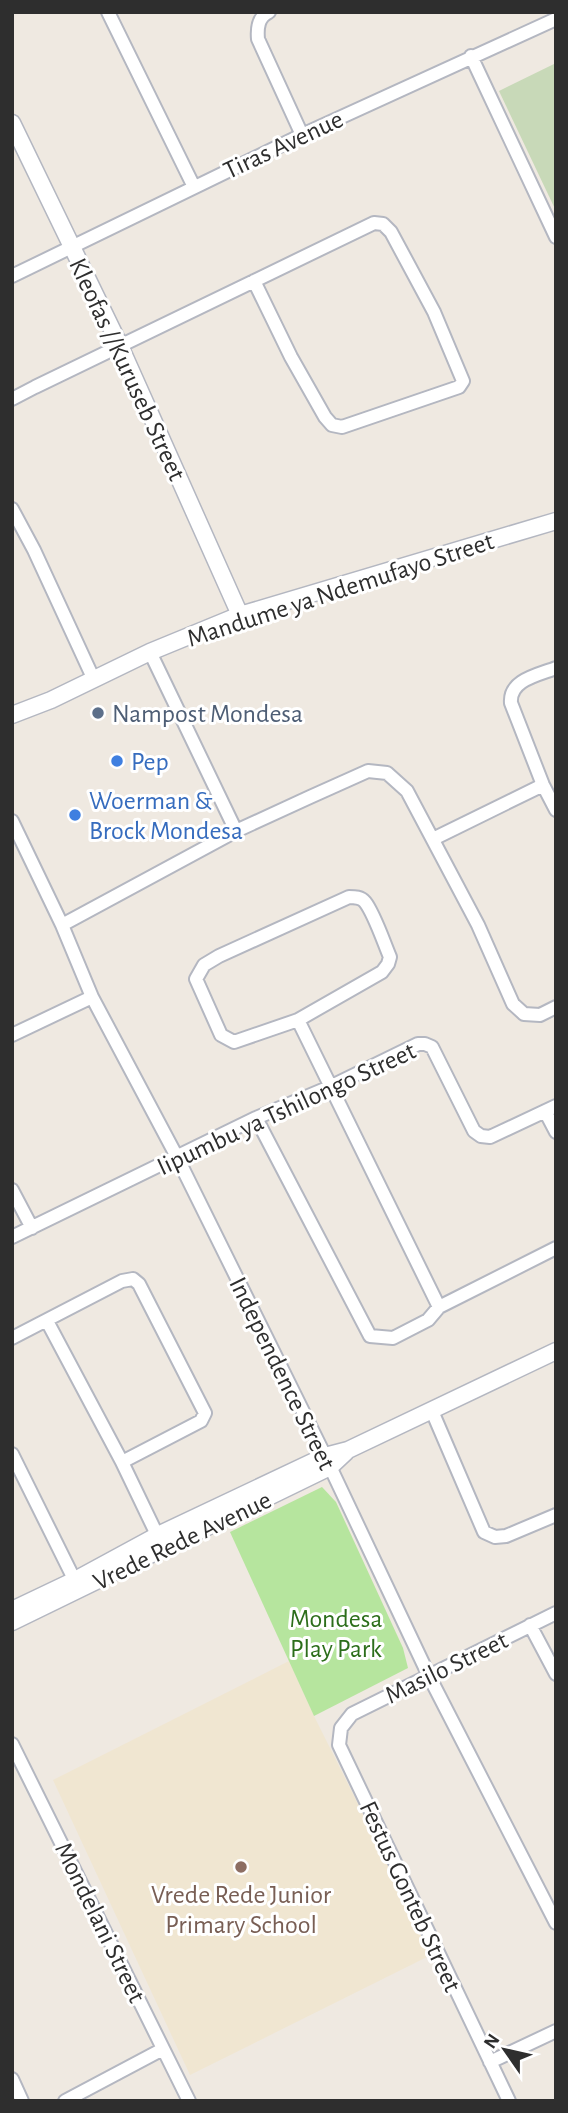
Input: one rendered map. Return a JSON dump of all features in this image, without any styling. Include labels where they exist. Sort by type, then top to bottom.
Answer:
[{"type":"street","points":[[108,12],[194,187]]},
{"type":"street","points":[[269,12],[263,15],[257,26],[258,39],[302,135]]},
{"type":"street","name":"Tiras Avenue","points":[[12,276],[302,135],[556,19]]},
{"type":"street","points":[[471,56],[556,237]]},
{"type":"street","name":"Kleofas //Kuruseb Street","points":[[14,133],[120,346],[240,615]]},
{"type":"street","points":[[12,399],[120,346],[254,281],[374,223],[383,224],[391,232],[434,312],[463,381],[459,387],[342,427],[332,425],[291,357],[254,281]]},
{"type":"street","points":[[12,509],[34,550],[94,680]]},
{"type":"street","name":"Mandume ya Ndemufayo Street","points":[[12,715],[94,680],[150,652],[240,615],[556,522]]},
{"type":"street","points":[[150,652],[236,831]]},
{"type":"street","points":[[556,668],[516,684],[510,694],[511,703],[543,785],[556,810]]},
{"type":"street","points":[[62,925],[236,831],[368,771],[387,773],[408,790],[478,925],[513,1004],[524,1014],[540,1015],[556,1007]]},
{"type":"street","points":[[433,839],[543,785]]},
{"type":"street","name":"Independence Street","points":[[12,821],[62,925],[92,997],[177,1157],[328,1461],[429,1676],[556,1923]]},
{"type":"street","points":[[349,897],[365,901],[390,957],[388,964],[382,971],[298,1020],[234,1042],[229,1040],[221,1035],[196,979],[199,972],[205,965],[251,941],[349,897]]},
{"type":"street","points":[[12,1035],[92,997]]},
{"type":"street","points":[[298,1020],[439,1307]]},
{"type":"street","name":"Iipumbu ya Tshilongo Street","points":[[12,1237],[256,1118],[332,1086],[418,1044],[432,1047],[474,1131],[481,1136],[490,1137],[550,1108]]},
{"type":"street","points":[[550,1108],[556,1132]]},
{"type":"street","points":[[256,1118],[370,1336],[393,1338],[429,1320],[439,1307],[556,1248]]},
{"type":"street","points":[[12,1190],[32,1228]]},
{"type":"street","points":[[12,1338],[122,1281],[133,1279],[139,1284],[205,1413],[201,1421],[122,1462]]},
{"type":"street","points":[[47,1321],[122,1462],[160,1542]]},
{"type":"street","name":"Vrede Rede Avenue","points":[[12,1622],[160,1542],[556,1351]]},
{"type":"street","points":[[432,1411],[484,1532],[495,1537],[506,1536],[556,1515]]},
{"type":"street","points":[[12,1454],[78,1585]]},
{"type":"street","name":"Vrede Rede Avenue","points":[[12,1610],[78,1585]]},
{"type":"street","name":"Masilo Street","points":[[341,1728],[352,1714],[556,1613]]},
{"type":"street","points":[[530,1625],[556,1674]]},
{"type":"street","name":"Festus Gonteb Street","points":[[341,1728],[340,1745],[509,2101]]},
{"type":"street","name":"Mondelani Street","points":[[12,1744],[189,2101]]},
{"type":"street","points":[[490,2062],[556,2031]]},
{"type":"street","points":[[65,2101],[163,2049]]},
{"type":"street","points":[[12,2079],[22,2101]]},
{"type":"shaded area","name":"Vrede Rede Junior Primary School","points":[[289,1661],[433,1954],[190,2075],[53,1780]]},
{"type":"green space","points":[[556,63],[556,211],[499,91]]},
{"type":"green space","name":"Mondesa Play Park","points":[[322,1487],[336,1502],[403,1648],[408,1668],[314,1716],[230,1532]]},
{"type":"place","name":"Nampost Mondesa","points":[[98,713]]},
{"type":"place","name":"Pep","points":[[117,761]]},
{"type":"place","name":"Woerman & Brock Mondesa","points":[[75,815]]},
{"type":"place","name":"Vrede Rede Junior Primary School","points":[[241,1867]]}]
